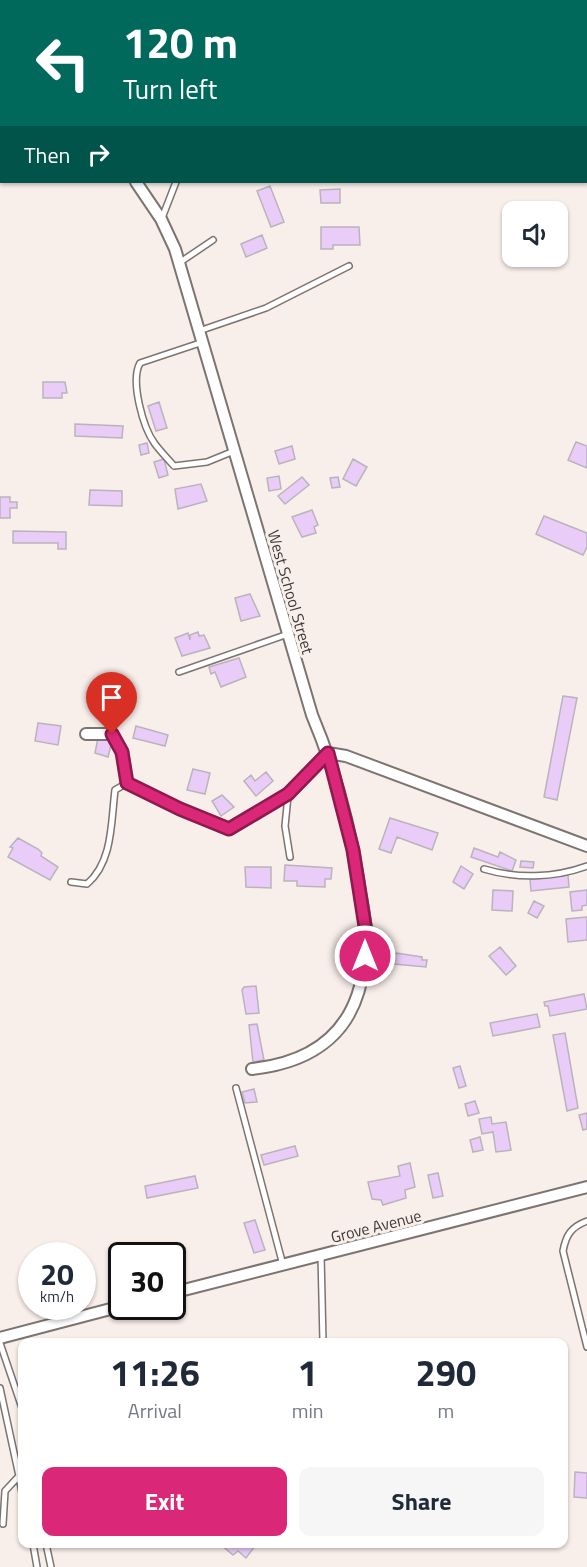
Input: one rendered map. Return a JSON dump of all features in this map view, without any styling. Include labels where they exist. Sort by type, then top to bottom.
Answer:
[{"type":"street","name":"West School Street","points":[[137,183],[161,219],[179,263],[312,716],[328,753],[353,850],[367,939],[362,990],[348,1019],[324,1045],[303,1057],[252,1069]]},
{"type":"street","points":[[86,734],[112,734],[122,752],[127,783],[180,809],[229,829],[288,794],[328,753],[346,756],[587,846]]},
{"type":"street","name":"Grove Avenue","points":[[186,1289],[587,1187]]},
{"type":"street","points":[[0,1338],[108,1310]]},
{"type":"lane","points":[[161,219],[176,183]]},
{"type":"lane","points":[[179,263],[213,240]]},
{"type":"lane","points":[[199,331],[266,308],[349,266]]},
{"type":"lane","points":[[202,342],[140,363],[135,373],[136,392],[153,442],[174,466],[207,462],[234,451]]},
{"type":"lane","points":[[179,672],[288,634]]},
{"type":"lane","points":[[71,882],[87,884],[97,876],[105,860],[115,790],[127,783]]},
{"type":"lane","points":[[288,794],[285,825],[290,857]]},
{"type":"lane","points":[[484,869],[521,877],[587,866]]},
{"type":"lane","points":[[236,1088],[283,1265]]},
{"type":"lane","points":[[587,1221],[566,1235],[563,1251],[587,1347]]},
{"type":"lane","points":[[321,1255],[323,1338]]},
{"type":"lane","points":[[0,1343],[18,1396]]},
{"type":"lane","points":[[0,1388],[18,1471]]},
{"type":"lane","points":[[3,1524],[5,1491],[18,1477]]},
{"type":"lane","points":[[34,1548],[37,1567]]},
{"type":"lane","points":[[47,1548],[51,1567]]},
{"type":"building","points":[[270,186],[284,222],[271,227],[257,191]]},
{"type":"building","points":[[340,189],[340,203],[321,203],[320,190]]},
{"type":"building","points":[[321,227],[359,227],[360,245],[333,245],[333,249],[321,249]]},
{"type":"building","points":[[262,235],[267,248],[246,257],[241,244]]},
{"type":"building","points":[[43,382],[65,382],[67,393],[62,393],[62,398],[43,398]]},
{"type":"building","points":[[159,402],[167,428],[156,431],[148,406]]},
{"type":"building","points":[[75,424],[123,426],[122,438],[75,436]]},
{"type":"building","points":[[576,442],[587,446],[587,468],[568,460]]},
{"type":"building","points":[[147,443],[149,453],[141,455],[139,445]]},
{"type":"building","points":[[292,446],[295,459],[279,464],[275,451]]},
{"type":"building","points":[[164,459],[168,475],[159,478],[154,462]]},
{"type":"building","points":[[353,459],[367,467],[356,486],[343,479]]},
{"type":"building","points":[[279,476],[281,489],[269,491],[267,478]]},
{"type":"building","points":[[302,477],[309,485],[285,504],[278,496]]},
{"type":"building","points":[[338,477],[340,487],[332,488],[330,478]]},
{"type":"building","points":[[201,484],[207,501],[178,509],[175,489]]},
{"type":"building","points":[[90,490],[122,491],[122,506],[89,505]]},
{"type":"building","points":[[0,497],[10,497],[10,502],[17,502],[17,508],[10,508],[10,518],[0,518]]},
{"type":"building","points":[[312,510],[318,525],[314,527],[316,533],[302,537],[292,517]]},
{"type":"building","points":[[544,516],[587,533],[587,547],[583,555],[536,534]]},
{"type":"building","points":[[13,531],[66,532],[66,549],[58,549],[58,543],[13,543]]},
{"type":"building","points":[[250,594],[260,616],[241,621],[235,598]]},
{"type":"building","points":[[198,632],[199,636],[204,635],[210,648],[182,656],[175,638],[188,633],[190,640],[190,635]]},
{"type":"building","points":[[239,658],[246,677],[221,687],[215,672],[211,674],[209,667]]},
{"type":"building","points":[[563,696],[577,698],[557,800],[544,797]]},
{"type":"building","points":[[38,723],[61,726],[58,745],[35,741]]},
{"type":"building","points":[[136,726],[168,735],[165,746],[133,738]]},
{"type":"building","points":[[98,738],[112,741],[108,757],[95,753]]},
{"type":"building","points":[[193,769],[210,773],[205,794],[187,790]]},
{"type":"building","points":[[266,772],[273,781],[256,796],[244,781],[251,775],[255,781]]},
{"type":"building","points":[[222,795],[234,807],[221,816],[212,801]]},
{"type":"building","points":[[390,818],[438,833],[432,850],[397,837],[391,853],[379,849]]},
{"type":"building","points":[[18,838],[38,849],[42,853],[41,856],[58,867],[50,880],[8,857],[13,848],[10,847]]},
{"type":"building","points":[[474,848],[498,857],[500,852],[516,860],[512,871],[471,857]]},
{"type":"building","points":[[521,861],[534,862],[533,868],[520,867]]},
{"type":"building","points":[[285,865],[332,868],[331,879],[325,879],[325,887],[297,886],[297,881],[284,881]]},
{"type":"building","points":[[461,866],[473,874],[464,889],[453,882]]},
{"type":"building","points":[[245,867],[271,867],[271,888],[246,887]]},
{"type":"building","points":[[568,875],[569,887],[531,891],[530,879]]},
{"type":"building","points":[[493,890],[513,891],[512,911],[492,910]]},
{"type":"building","points":[[587,890],[587,905],[582,906],[582,910],[572,911],[570,892]]},
{"type":"building","points":[[534,901],[544,906],[537,918],[528,913]]},
{"type":"building","points":[[587,917],[587,940],[568,942],[566,919]]},
{"type":"building","points":[[500,947],[516,966],[506,975],[489,956]]},
{"type":"building","points":[[396,953],[422,957],[422,960],[427,960],[426,967],[394,964]]},
{"type":"building","points":[[256,986],[259,1013],[246,1014],[242,990],[244,987]]},
{"type":"building","points":[[584,994],[587,1009],[550,1016],[548,1006],[545,1006],[544,1002]]},
{"type":"building","points":[[537,1014],[540,1027],[493,1036],[490,1023]]},
{"type":"building","points":[[257,1024],[264,1060],[253,1062],[249,1025]]},
{"type":"building","points":[[565,1033],[578,1108],[567,1111],[553,1035]]},
{"type":"building","points":[[460,1066],[466,1086],[459,1088],[453,1068]]},
{"type":"building","points":[[254,1089],[257,1102],[245,1103],[242,1092]]},
{"type":"building","points":[[475,1101],[479,1113],[468,1116],[465,1104]]},
{"type":"building","points":[[587,1113],[587,1129],[583,1130],[579,1115]]},
{"type":"building","points":[[491,1117],[492,1124],[506,1122],[511,1150],[496,1152],[493,1132],[482,1134],[479,1119]]},
{"type":"building","points":[[480,1137],[483,1150],[473,1152],[470,1140]]},
{"type":"building","points":[[295,1146],[298,1156],[264,1165],[261,1155]]},
{"type":"building","points":[[410,1163],[415,1187],[405,1190],[406,1198],[383,1205],[381,1200],[372,1199],[368,1182],[400,1176],[398,1166]]},
{"type":"building","points":[[438,1173],[443,1196],[433,1198],[428,1175]]},
{"type":"building","points":[[195,1176],[198,1188],[147,1198],[145,1186]]},
{"type":"building","points":[[255,1220],[265,1250],[254,1253],[244,1223]]},
{"type":"building","points":[[575,1472],[587,1473],[587,1498],[574,1497]]},
{"type":"building","points":[[225,1548],[254,1548],[246,1558],[238,1551],[233,1555]]},
{"type":"route","points":[[112,734],[122,752],[127,783],[180,809],[229,829],[288,794],[328,753],[353,850],[367,939],[365,956]]}]
